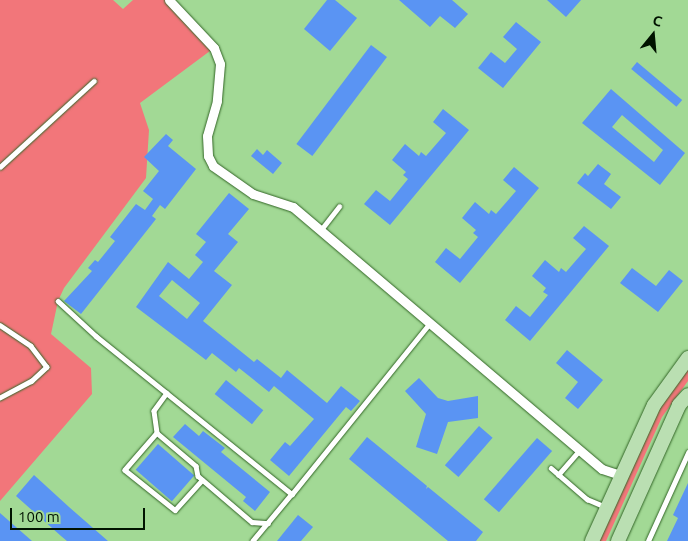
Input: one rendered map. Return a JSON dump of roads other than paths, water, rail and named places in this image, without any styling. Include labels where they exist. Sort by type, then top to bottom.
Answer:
[{"type":"main road","points":[[592,541],[654,406],[688,358]]},
{"type":"main road","points":[[618,541],[679,406],[688,395]]},
{"type":"street","points":[[169,0],[214,48],[220,64],[217,101],[207,136],[208,156],[213,166],[253,194],[293,207],[602,468],[621,475]]},
{"type":"lane","points":[[0,167],[94,81]]},
{"type":"lane","points":[[320,231],[339,207]]},
{"type":"lane","points":[[58,301],[167,393],[292,494]]},
{"type":"lane","points":[[253,541],[430,323]]},
{"type":"lane","points":[[0,325],[31,346],[47,367],[32,380],[0,398]]},
{"type":"lane","points":[[167,393],[154,411],[157,433],[196,466],[202,480],[252,522],[269,523]]},
{"type":"lane","points":[[157,433],[125,470],[175,510],[202,480]]},
{"type":"lane","points":[[558,475],[580,450]]},
{"type":"lane","points":[[648,541],[688,453]]},
{"type":"lane","points":[[551,468],[587,499],[607,507]]}]
